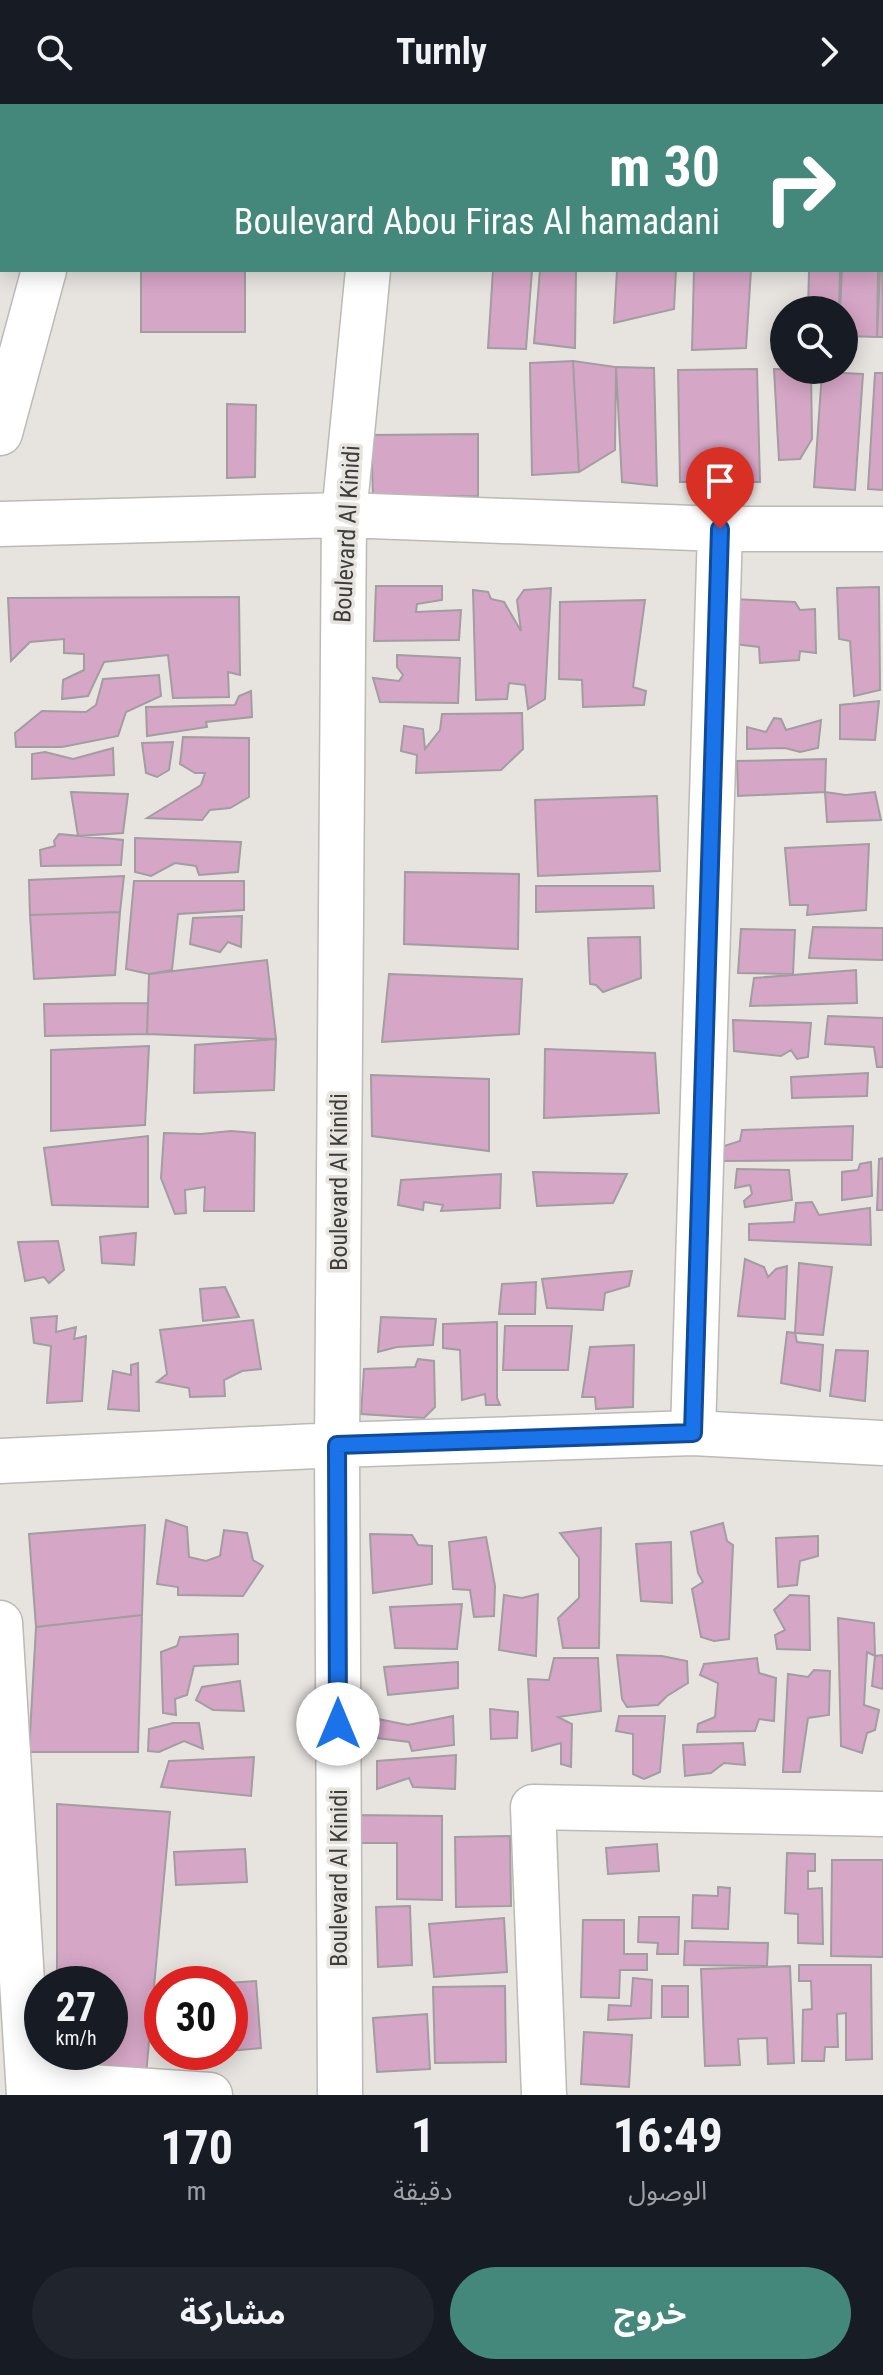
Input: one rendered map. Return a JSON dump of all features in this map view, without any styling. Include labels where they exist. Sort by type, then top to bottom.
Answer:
[{"type":"street","points":[[0,433],[43,272]]},
{"type":"street","name":"Boulevard Al Kinidi","points":[[340,2095],[337,1445],[344,515],[368,272]]},
{"type":"street","points":[[0,524],[344,515],[720,529],[883,529]]},
{"type":"street","points":[[693,1433],[720,529]]},
{"type":"street","points":[[0,1461],[693,1433],[883,1443]]},
{"type":"street","points":[[0,1623],[29,2089],[210,2095]]},
{"type":"street","points":[[544,2095],[533,1807],[883,1814]]},
{"type":"building","points":[[141,272],[245,272],[245,332],[141,332]]},
{"type":"building","points":[[493,272],[532,272],[526,349],[488,348]]},
{"type":"building","points":[[540,272],[576,272],[575,348],[534,343]]},
{"type":"building","points":[[617,272],[676,272],[674,309],[614,323]]},
{"type":"building","points":[[694,272],[751,272],[746,348],[692,350]]},
{"type":"building","points":[[809,272],[840,272],[839,296],[808,296]]},
{"type":"building","points":[[842,272],[880,272],[877,337],[858,336],[858,296],[841,296]]},
{"type":"building","points":[[878,272],[882,272],[883,337],[877,337]]},
{"type":"building","points":[[573,361],[616,367],[615,450],[579,472]]},
{"type":"building","points":[[573,361],[579,472],[532,475],[530,363]]},
{"type":"building","points":[[616,367],[654,368],[657,486],[622,482]]},
{"type":"building","points":[[757,369],[760,482],[680,482],[678,370]]},
{"type":"building","points":[[875,373],[883,373],[883,490],[868,489]]},
{"type":"building","points":[[858,374],[863,374],[855,490],[814,487],[821,384],[858,384]]},
{"type":"building","points":[[775,384],[811,384],[812,439],[800,459],[779,460]]},
{"type":"building","points":[[227,404],[256,405],[255,477],[227,478]]},
{"type":"building","points":[[478,434],[478,496],[373,497],[371,435]]},
{"type":"building","points":[[376,586],[442,586],[442,600],[417,604],[416,612],[461,610],[459,640],[374,641]]},
{"type":"building","points":[[879,587],[880,690],[854,696],[850,641],[839,639],[837,588]]},
{"type":"building","points":[[551,588],[545,699],[528,709],[525,685],[509,683],[507,699],[476,700],[473,590],[488,592],[491,599],[504,602],[521,631],[517,600],[524,590]]},
{"type":"building","points":[[239,597],[240,675],[228,672],[229,697],[173,698],[168,655],[104,662],[88,696],[62,699],[63,680],[84,670],[84,654],[64,653],[64,639],[30,642],[11,661],[8,598]]},
{"type":"building","points":[[734,599],[795,602],[800,610],[815,609],[816,653],[800,651],[799,660],[760,663],[759,647],[735,644]]},
{"type":"building","points":[[645,600],[633,687],[646,691],[644,705],[583,707],[582,680],[559,679],[560,602]]},
{"type":"building","points":[[397,655],[460,658],[458,703],[380,702],[373,678],[399,681],[403,675],[397,667]]},
{"type":"building","points":[[159,675],[161,696],[126,712],[118,736],[62,747],[16,747],[15,733],[42,711],[86,712],[96,705],[103,679]]},
{"type":"building","points":[[251,691],[252,717],[206,722],[207,727],[147,736],[146,707],[235,705],[239,696]]},
{"type":"building","points":[[879,701],[875,740],[840,739],[840,705]]},
{"type":"building","points":[[522,713],[523,749],[501,770],[416,773],[417,755],[401,751],[404,726],[423,729],[425,749],[440,730],[442,714]]},
{"type":"building","points":[[774,718],[781,719],[786,730],[821,720],[818,748],[800,752],[785,748],[747,749],[747,727],[766,732]]},
{"type":"building","points":[[183,737],[249,738],[249,797],[230,808],[210,810],[202,820],[147,818],[201,785],[205,773],[195,773],[180,764]]},
{"type":"building","points":[[173,742],[169,770],[157,777],[146,773],[142,743]]},
{"type":"building","points":[[113,748],[114,775],[32,779],[32,754],[45,752],[73,759]]},
{"type":"building","points":[[826,759],[825,792],[738,796],[737,761]]},
{"type":"building","points":[[71,792],[128,794],[123,833],[78,836]]},
{"type":"building","points":[[825,792],[846,795],[875,792],[881,820],[827,822]]},
{"type":"building","points":[[657,796],[660,871],[538,876],[535,800]]},
{"type":"building","points":[[59,834],[123,840],[121,865],[41,866],[40,850],[55,846],[54,841]]},
{"type":"building","points":[[135,838],[241,842],[238,872],[199,875],[196,866],[175,863],[151,876],[135,872]]},
{"type":"building","points":[[869,844],[866,910],[807,915],[808,905],[790,905],[785,848]]},
{"type":"building","points":[[405,872],[519,874],[518,949],[404,944]]},
{"type":"building","points":[[124,876],[120,912],[30,915],[29,880]]},
{"type":"building","points":[[134,881],[244,881],[244,910],[178,914],[172,970],[149,974],[126,969]]},
{"type":"building","points":[[536,886],[653,886],[654,908],[536,912]]},
{"type":"building","points":[[120,912],[115,975],[34,979],[30,915]]},
{"type":"building","points":[[242,916],[241,947],[228,942],[220,952],[190,944],[193,918]]},
{"type":"building","points":[[813,927],[883,928],[883,960],[809,958]]},
{"type":"building","points":[[741,929],[795,930],[793,974],[738,973]]},
{"type":"building","points":[[640,937],[641,978],[603,992],[590,984],[588,938]]},
{"type":"building","points":[[267,960],[276,1039],[147,1034],[149,974]]},
{"type":"building","points":[[856,970],[857,1003],[750,1006],[754,978]]},
{"type":"building","points":[[389,974],[522,979],[519,1034],[382,1042]]},
{"type":"building","points":[[148,1003],[147,1034],[45,1036],[44,1004]]},
{"type":"building","points":[[828,1016],[883,1018],[883,1067],[877,1067],[874,1047],[825,1044]]},
{"type":"building","points":[[733,1020],[811,1023],[808,1057],[797,1059],[791,1050],[781,1056],[734,1051]]},
{"type":"building","points":[[276,1039],[274,1090],[194,1093],[195,1045]]},
{"type":"building","points":[[149,1046],[145,1125],[51,1131],[51,1050]]},
{"type":"building","points":[[545,1049],[655,1053],[659,1113],[544,1118]]},
{"type":"building","points":[[868,1073],[867,1096],[792,1098],[791,1077]]},
{"type":"building","points":[[371,1075],[489,1079],[489,1151],[372,1136]]},
{"type":"building","points":[[853,1126],[852,1160],[718,1161],[718,1148],[740,1141],[742,1130]]},
{"type":"building","points":[[164,1133],[255,1133],[254,1211],[204,1211],[205,1187],[185,1190],[186,1213],[175,1214],[161,1178]]},
{"type":"building","points":[[148,1136],[148,1207],[52,1205],[44,1148]]},
{"type":"building","points":[[883,1158],[883,1210],[877,1210],[879,1159]]},
{"type":"building","points":[[871,1162],[872,1196],[842,1200],[842,1172],[858,1170],[860,1164]]},
{"type":"building","points":[[737,1169],[789,1170],[792,1200],[745,1207],[744,1201],[752,1194],[750,1185],[735,1188]]},
{"type":"building","points":[[533,1172],[627,1174],[613,1203],[537,1206]]},
{"type":"building","points":[[501,1174],[500,1208],[441,1211],[443,1205],[424,1202],[423,1210],[398,1205],[401,1180]]},
{"type":"building","points":[[812,1202],[819,1215],[870,1208],[871,1245],[749,1240],[749,1224],[794,1222],[796,1203]]},
{"type":"building","points":[[136,1233],[134,1265],[102,1263],[100,1237]]},
{"type":"building","points":[[58,1241],[64,1270],[49,1283],[44,1277],[25,1281],[18,1242]]},
{"type":"building","points":[[745,1259],[764,1267],[768,1277],[776,1269],[787,1266],[785,1319],[738,1316]]},
{"type":"building","points":[[799,1263],[832,1267],[823,1335],[795,1333]]},
{"type":"building","points":[[632,1271],[629,1286],[605,1293],[603,1310],[547,1308],[542,1279]]},
{"type":"building","points":[[536,1282],[535,1314],[499,1314],[502,1284]]},
{"type":"building","points":[[225,1287],[239,1317],[203,1321],[200,1289]]},
{"type":"building","points":[[57,1316],[56,1332],[76,1327],[74,1339],[86,1336],[82,1401],[47,1403],[51,1346],[34,1343],[31,1318]]},
{"type":"building","points":[[381,1317],[436,1319],[433,1345],[397,1347],[378,1352]]},
{"type":"building","points":[[253,1320],[261,1369],[242,1371],[224,1380],[225,1396],[190,1397],[189,1388],[157,1382],[167,1374],[160,1330]]},
{"type":"building","points":[[497,1322],[497,1398],[500,1405],[486,1405],[485,1394],[462,1400],[460,1350],[443,1348],[443,1324]]},
{"type":"building","points":[[505,1326],[572,1326],[568,1370],[503,1370]]},
{"type":"building","points":[[787,1332],[795,1333],[797,1342],[823,1345],[820,1391],[781,1383]]},
{"type":"building","points":[[634,1345],[633,1407],[596,1409],[595,1397],[582,1397],[590,1347]]},
{"type":"building","points":[[836,1350],[868,1351],[865,1401],[830,1396]]},
{"type":"building","points":[[418,1359],[434,1361],[435,1407],[424,1418],[361,1414],[364,1369],[415,1367]]},
{"type":"building","points":[[138,1363],[139,1411],[108,1409],[113,1371],[131,1375],[131,1365]]},
{"type":"building","points":[[166,1520],[187,1527],[189,1557],[206,1561],[220,1556],[224,1530],[247,1533],[253,1560],[263,1566],[243,1596],[178,1595],[178,1587],[157,1584]]},
{"type":"building","points":[[723,1523],[727,1541],[733,1545],[729,1639],[714,1641],[701,1637],[692,1589],[703,1582],[698,1573],[691,1532]]},
{"type":"building","points":[[145,1525],[142,1615],[36,1627],[29,1534]]},
{"type":"building","points":[[601,1528],[599,1648],[563,1648],[558,1618],[579,1598],[579,1558],[560,1533]]},
{"type":"building","points":[[370,1534],[412,1535],[418,1545],[432,1546],[432,1584],[373,1593]]},
{"type":"building","points":[[818,1536],[818,1556],[800,1561],[797,1585],[778,1587],[776,1538]]},
{"type":"building","points":[[486,1537],[495,1586],[494,1616],[474,1617],[470,1590],[453,1589],[449,1542]]},
{"type":"building","points":[[671,1542],[672,1603],[641,1601],[636,1544]]},
{"type":"building","points":[[538,1594],[536,1656],[499,1650],[504,1595],[522,1598]]},
{"type":"building","points":[[790,1595],[809,1596],[810,1650],[777,1649],[775,1635],[785,1630],[774,1610]]},
{"type":"building","points":[[462,1604],[457,1649],[395,1648],[390,1607]]},
{"type":"building","points":[[142,1615],[138,1752],[29,1752],[36,1627]]},
{"type":"building","points":[[838,1618],[874,1623],[875,1656],[867,1652],[864,1705],[879,1710],[875,1730],[867,1733],[862,1753],[841,1746]]},
{"type":"building","points":[[238,1634],[238,1664],[194,1666],[187,1695],[175,1699],[176,1715],[163,1713],[161,1652],[177,1646],[180,1637]]},
{"type":"building","points":[[617,1655],[662,1656],[687,1661],[688,1683],[658,1705],[627,1707],[622,1699]]},
{"type":"building","points":[[883,1655],[883,1689],[872,1686],[875,1656]]},
{"type":"building","points":[[554,1658],[598,1658],[601,1711],[558,1717],[572,1724],[571,1767],[561,1764],[561,1743],[532,1751],[528,1679],[549,1680]]},
{"type":"building","points":[[757,1658],[759,1673],[776,1678],[774,1721],[759,1719],[755,1731],[697,1732],[698,1724],[715,1717],[718,1683],[700,1675],[704,1664]]},
{"type":"building","points":[[458,1662],[458,1688],[388,1695],[384,1667]]},
{"type":"building","points":[[814,1670],[830,1671],[829,1715],[808,1718],[800,1772],[783,1772],[788,1674],[808,1677]]},
{"type":"building","points":[[240,1681],[244,1711],[213,1710],[196,1700],[202,1687]]},
{"type":"building","points":[[490,1709],[518,1712],[517,1738],[491,1739]]},
{"type":"building","points":[[453,1716],[454,1745],[412,1751],[409,1742],[377,1738],[378,1719],[408,1725]]},
{"type":"building","points":[[619,1716],[665,1716],[660,1772],[644,1779],[633,1774],[633,1734],[616,1731]]},
{"type":"building","points":[[173,1723],[199,1723],[203,1749],[184,1741],[159,1752],[148,1751],[149,1729]]},
{"type":"building","points":[[743,1743],[745,1765],[724,1763],[711,1773],[685,1776],[683,1745]]},
{"type":"building","points":[[456,1755],[455,1789],[413,1787],[409,1778],[377,1789],[377,1761]]},
{"type":"building","points":[[254,1757],[251,1796],[161,1787],[169,1761]]},
{"type":"building","points":[[57,1804],[170,1812],[156,1966],[144,1966],[146,2075],[116,2070],[128,2070],[128,1966],[57,1966]]},
{"type":"building","points":[[355,1815],[442,1816],[442,1900],[397,1899],[397,1843],[355,1843]]},
{"type":"building","points":[[510,1836],[511,1906],[456,1907],[455,1837]]},
{"type":"building","points":[[657,1844],[659,1871],[608,1874],[606,1848]]},
{"type":"building","points":[[245,1849],[247,1882],[176,1885],[174,1852]]},
{"type":"building","points":[[787,1853],[815,1854],[815,1871],[808,1871],[808,1889],[822,1888],[823,1944],[798,1943],[798,1914],[785,1913]]},
{"type":"building","points":[[832,1860],[883,1860],[883,1957],[831,1956]]},
{"type":"building","points":[[718,1887],[730,1888],[728,1929],[692,1928],[693,1895],[718,1896]]},
{"type":"building","points":[[410,1906],[412,1965],[378,1967],[376,1907]]},
{"type":"building","points":[[639,1917],[679,1917],[678,1954],[657,1954],[658,1943],[638,1942]]},
{"type":"building","points":[[504,1918],[507,1972],[434,1977],[429,1924]]},
{"type":"building","points":[[583,1920],[624,1920],[624,1954],[647,1954],[647,1970],[620,1970],[619,1998],[581,1997]]},
{"type":"building","points":[[685,1941],[768,1943],[767,1966],[684,1965]]},
{"type":"building","points":[[799,1965],[871,1965],[872,2059],[846,2060],[846,2013],[837,2014],[838,2047],[825,2047],[824,2061],[802,2061],[803,2010],[812,2009],[811,1981],[799,1981]]},
{"type":"building","points":[[790,1966],[794,2063],[768,2064],[767,2038],[738,2039],[740,2065],[705,2066],[701,1969]]},
{"type":"building","points":[[633,1978],[652,1980],[651,2018],[608,2020],[609,2005],[631,2006]]},
{"type":"building","points":[[256,1981],[261,2048],[248,2049],[248,1982]]},
{"type":"building","points":[[505,1986],[506,2062],[435,2063],[433,1987]]},
{"type":"building","points":[[662,1986],[688,1986],[688,2017],[662,2017]]},
{"type":"building","points":[[427,2014],[430,2069],[377,2072],[373,2018]]},
{"type":"building","points":[[584,2032],[632,2035],[629,2087],[581,2084]]},
{"type":"route","points":[[338,1724],[337,1445],[693,1433],[720,529]]}]
